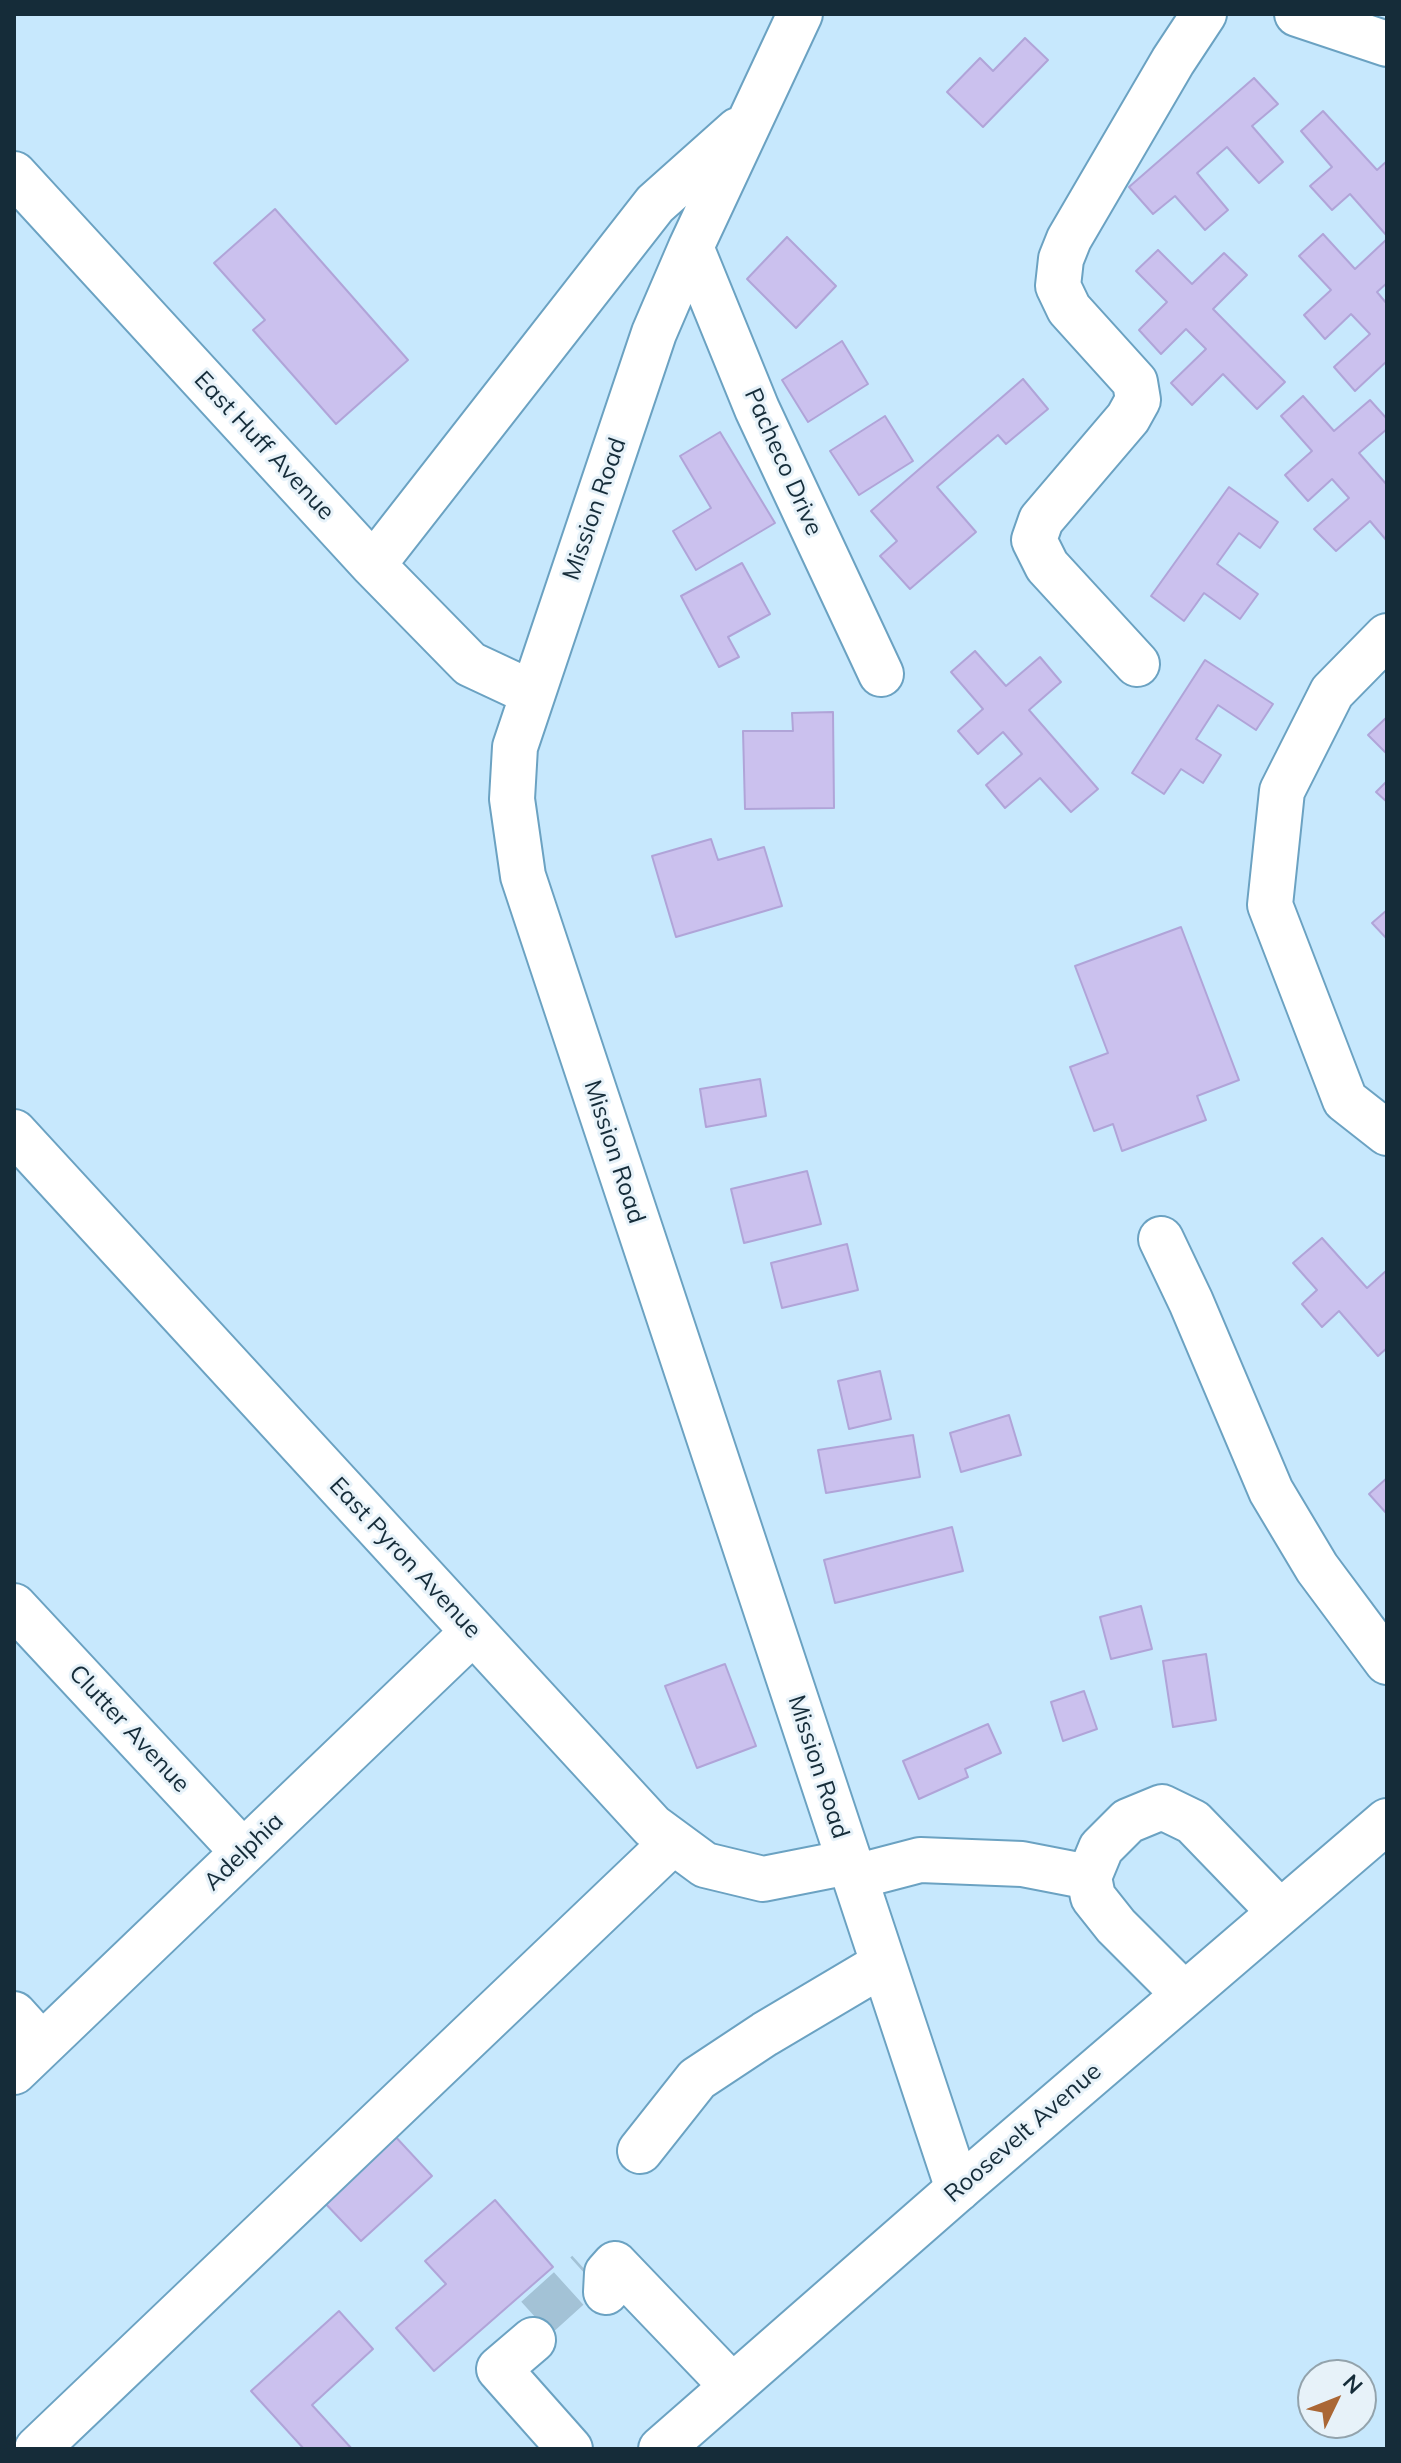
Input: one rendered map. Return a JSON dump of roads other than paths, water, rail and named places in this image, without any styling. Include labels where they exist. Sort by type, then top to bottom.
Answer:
[{"type":"street","name":"Mission Road","points":[[800,14],[654,333],[515,747],[512,799],[523,876],[958,2189]]},
{"type":"street","points":[[1137,664],[1047,566],[1034,540],[1041,520],[1128,418],[1138,400],[1135,382],[1069,309],[1058,286],[1061,259],[1069,239],[1173,61],[1204,14]]},
{"type":"street","points":[[1297,14],[1387,44]]},
{"type":"street","name":"Mission Road","points":[[373,565],[655,204],[750,119]]},
{"type":"street","name":"East Huff Avenue","points":[[14,174],[373,565],[470,664],[532,693]]},
{"type":"street","name":"Pacheco Drive","points":[[691,247],[757,409],[881,674]]},
{"type":"street","points":[[1387,636],[1332,692],[1282,791],[1270,905],[1345,1100],[1387,1133]]},
{"type":"street","name":"East Pyron Avenue","points":[[14,1132],[652,1826],[705,1865],[763,1879],[920,1860],[1022,1864],[1089,1877]]},
{"type":"street","points":[[1161,1239],[1271,1491],[1317,1568],[1387,1662]]},
{"type":"street","name":"Clutter Avenue","points":[[14,1606],[243,1852]]},
{"type":"street","name":"Adelphia","points":[[23,2044],[243,1852],[473,1632]]},
{"type":"street","points":[[1184,1994],[1093,1897],[1089,1877],[1101,1848],[1128,1821],[1162,1807],[1193,1822],[1280,1912]]},
{"type":"street","name":"Roosevelt Avenue","points":[[661,2449],[1387,1821]]},
{"type":"street","points":[[37,2449],[673,1842]]},
{"type":"street","points":[[640,2151],[697,2079],[765,2034],[883,1964]]},
{"type":"street","points":[[600,2279],[615,2264],[732,2386]]},
{"type":"street","points":[[542,2332],[499,2369],[570,2449]]},
{"type":"street","points":[[14,2433],[29,2449]]},
{"type":"tunnel","points":[[536,2318],[587,2272]]}]
